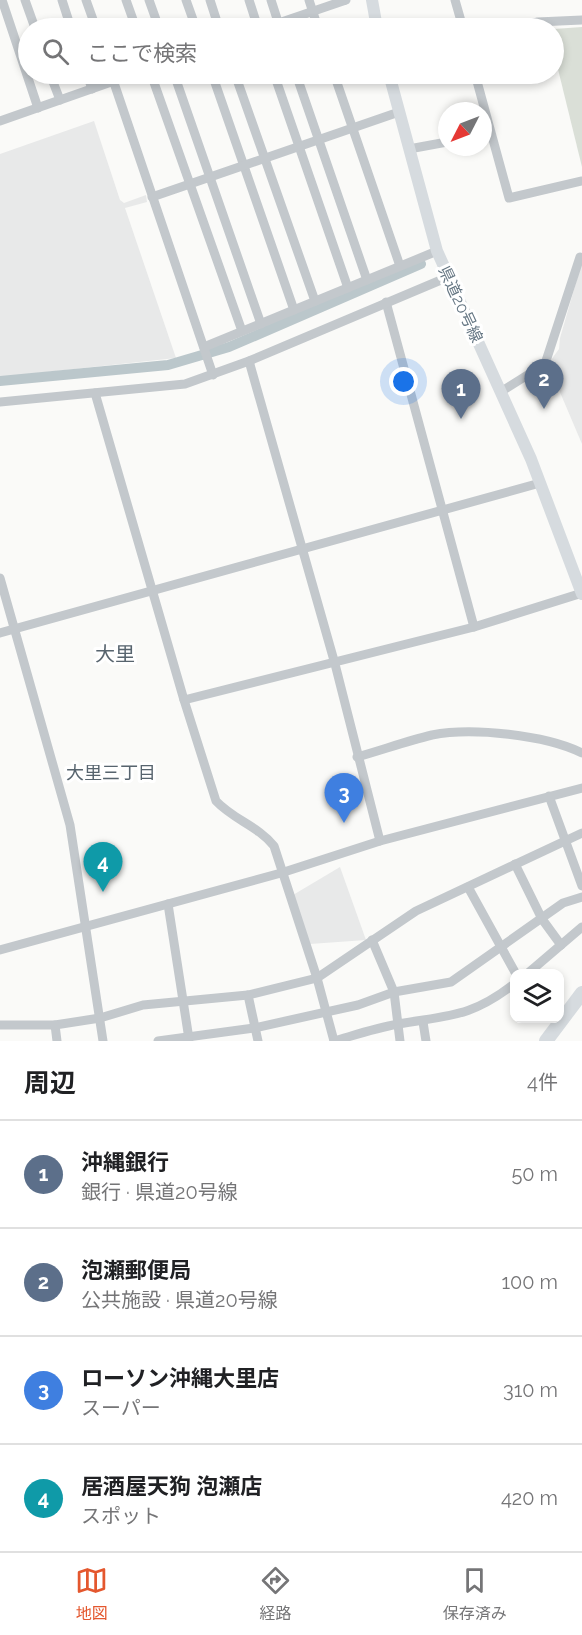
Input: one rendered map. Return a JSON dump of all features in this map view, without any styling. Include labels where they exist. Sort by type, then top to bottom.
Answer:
[{"type":"highway","points":[[546,1041],[582,993]]},
{"type":"main road","points":[[372,0],[375,18]]},
{"type":"main road","name":"県道20号線","points":[[391,84],[437,251],[502,391],[581,588]]},
{"type":"street","points":[[2,0],[18,48]]},
{"type":"street","points":[[25,0],[31,18]]},
{"type":"street","points":[[62,0],[68,18]]},
{"type":"street","points":[[86,0],[92,18]]},
{"type":"street","points":[[126,0],[132,18]]},
{"type":"street","points":[[149,0],[155,18]]},
{"type":"street","points":[[186,0],[192,18]]},
{"type":"street","points":[[210,0],[216,18]]},
{"type":"street","points":[[249,0],[255,18]]},
{"type":"street","points":[[271,0],[277,18]]},
{"type":"street","points":[[309,0],[315,18]]},
{"type":"street","points":[[299,18],[331,3],[346,0]]},
{"type":"street","points":[[455,0],[460,18]]},
{"type":"street","points":[[564,21],[582,20]]},
{"type":"street","points":[[30,84],[38,108]]},
{"type":"street","points":[[54,84],[60,100]]},
{"type":"street","points":[[90,84],[92,89]]},
{"type":"street","points":[[1,117],[38,108],[100,84]]},
{"type":"street","points":[[114,84],[213,375]]},
{"type":"street","points":[[154,84],[242,332]]},
{"type":"street","points":[[177,84],[261,324]]},
{"type":"street","points":[[215,84],[294,310]]},
{"type":"street","points":[[238,84],[315,301]]},
{"type":"street","points":[[277,84],[348,288]]},
{"type":"street","points":[[299,84],[368,279]]},
{"type":"street","points":[[338,84],[400,266]]},
{"type":"street","points":[[477,84],[481,102]]},
{"type":"street","points":[[152,196],[399,112]]},
{"type":"street","points":[[409,149],[438,144]]},
{"type":"street","points":[[492,147],[509,198],[582,181]]},
{"type":"street","points":[[204,347],[437,251]]},
{"type":"street","points":[[502,391],[545,364],[581,255]]},
{"type":"street","points":[[0,402],[185,384],[249,361],[448,276]]},
{"type":"street","points":[[386,302],[474,627]]},
{"type":"street","points":[[249,361],[334,664],[380,841]]},
{"type":"street","points":[[95,393],[184,700],[216,801],[224,809],[263,832],[274,846],[317,978],[324,1011],[334,1041],[398,1024],[423,1022],[469,1012],[493,1000],[510,987]]},
{"type":"street","points":[[0,633],[540,483]]},
{"type":"street","points":[[0,578],[70,825],[103,1041]]},
{"type":"street","points":[[184,700],[474,627],[581,588]]},
{"type":"street","points":[[357,757],[434,735],[468,732],[563,743],[582,753]]},
{"type":"street","points":[[0,950],[282,873],[380,841],[582,788]]},
{"type":"street","points":[[549,796],[582,886]]},
{"type":"street","points":[[0,1025],[55,1025],[100,1018],[144,1005],[248,995],[317,978],[416,911],[582,833]]},
{"type":"street","points":[[515,864],[542,919],[561,945]]},
{"type":"street","points":[[468,887],[513,969]]},
{"type":"street","points":[[158,1041],[254,1028],[358,1005],[394,992],[451,982],[501,950],[563,903],[582,897]]},
{"type":"street","points":[[168,904],[189,1038]]},
{"type":"street","points":[[533,969],[582,927]]},
{"type":"street","points":[[372,940],[394,992],[400,1041]]},
{"type":"street","points":[[248,995],[258,1041]]},
{"type":"street","points":[[423,1022],[426,1041]]},
{"type":"street","points":[[55,1025],[57,1041]]},
{"type":"shaded area","points":[[582,27],[582,167],[562,84],[564,84],[564,28]]},
{"type":"shaded area","points":[[94,121],[120,200],[124,203],[146,195],[147,202],[125,208],[176,358],[0,377],[0,154]]},
{"type":"shaded area","points":[[582,262],[582,444],[548,364],[559,349],[560,338]]},
{"type":"shaded area","points":[[340,867],[366,940],[310,944],[293,895]]},
{"type":"waterway","points":[[0,381],[168,365],[229,347],[421,264]]},
{"type":"place","name":"泡瀬郵便局","points":[[544,409]]},
{"type":"place","name":"沖縄銀行","points":[[461,419]]},
{"type":"place","name":"ローソン沖縄大里店","points":[[344,823]]},
{"type":"place","name":"居酒屋天狗 泡瀬店","points":[[103,892]]},
{"type":"district","name":"大里","points":[[115,654]]},
{"type":"district","name":"大里三丁目","points":[[111,773]]}]
